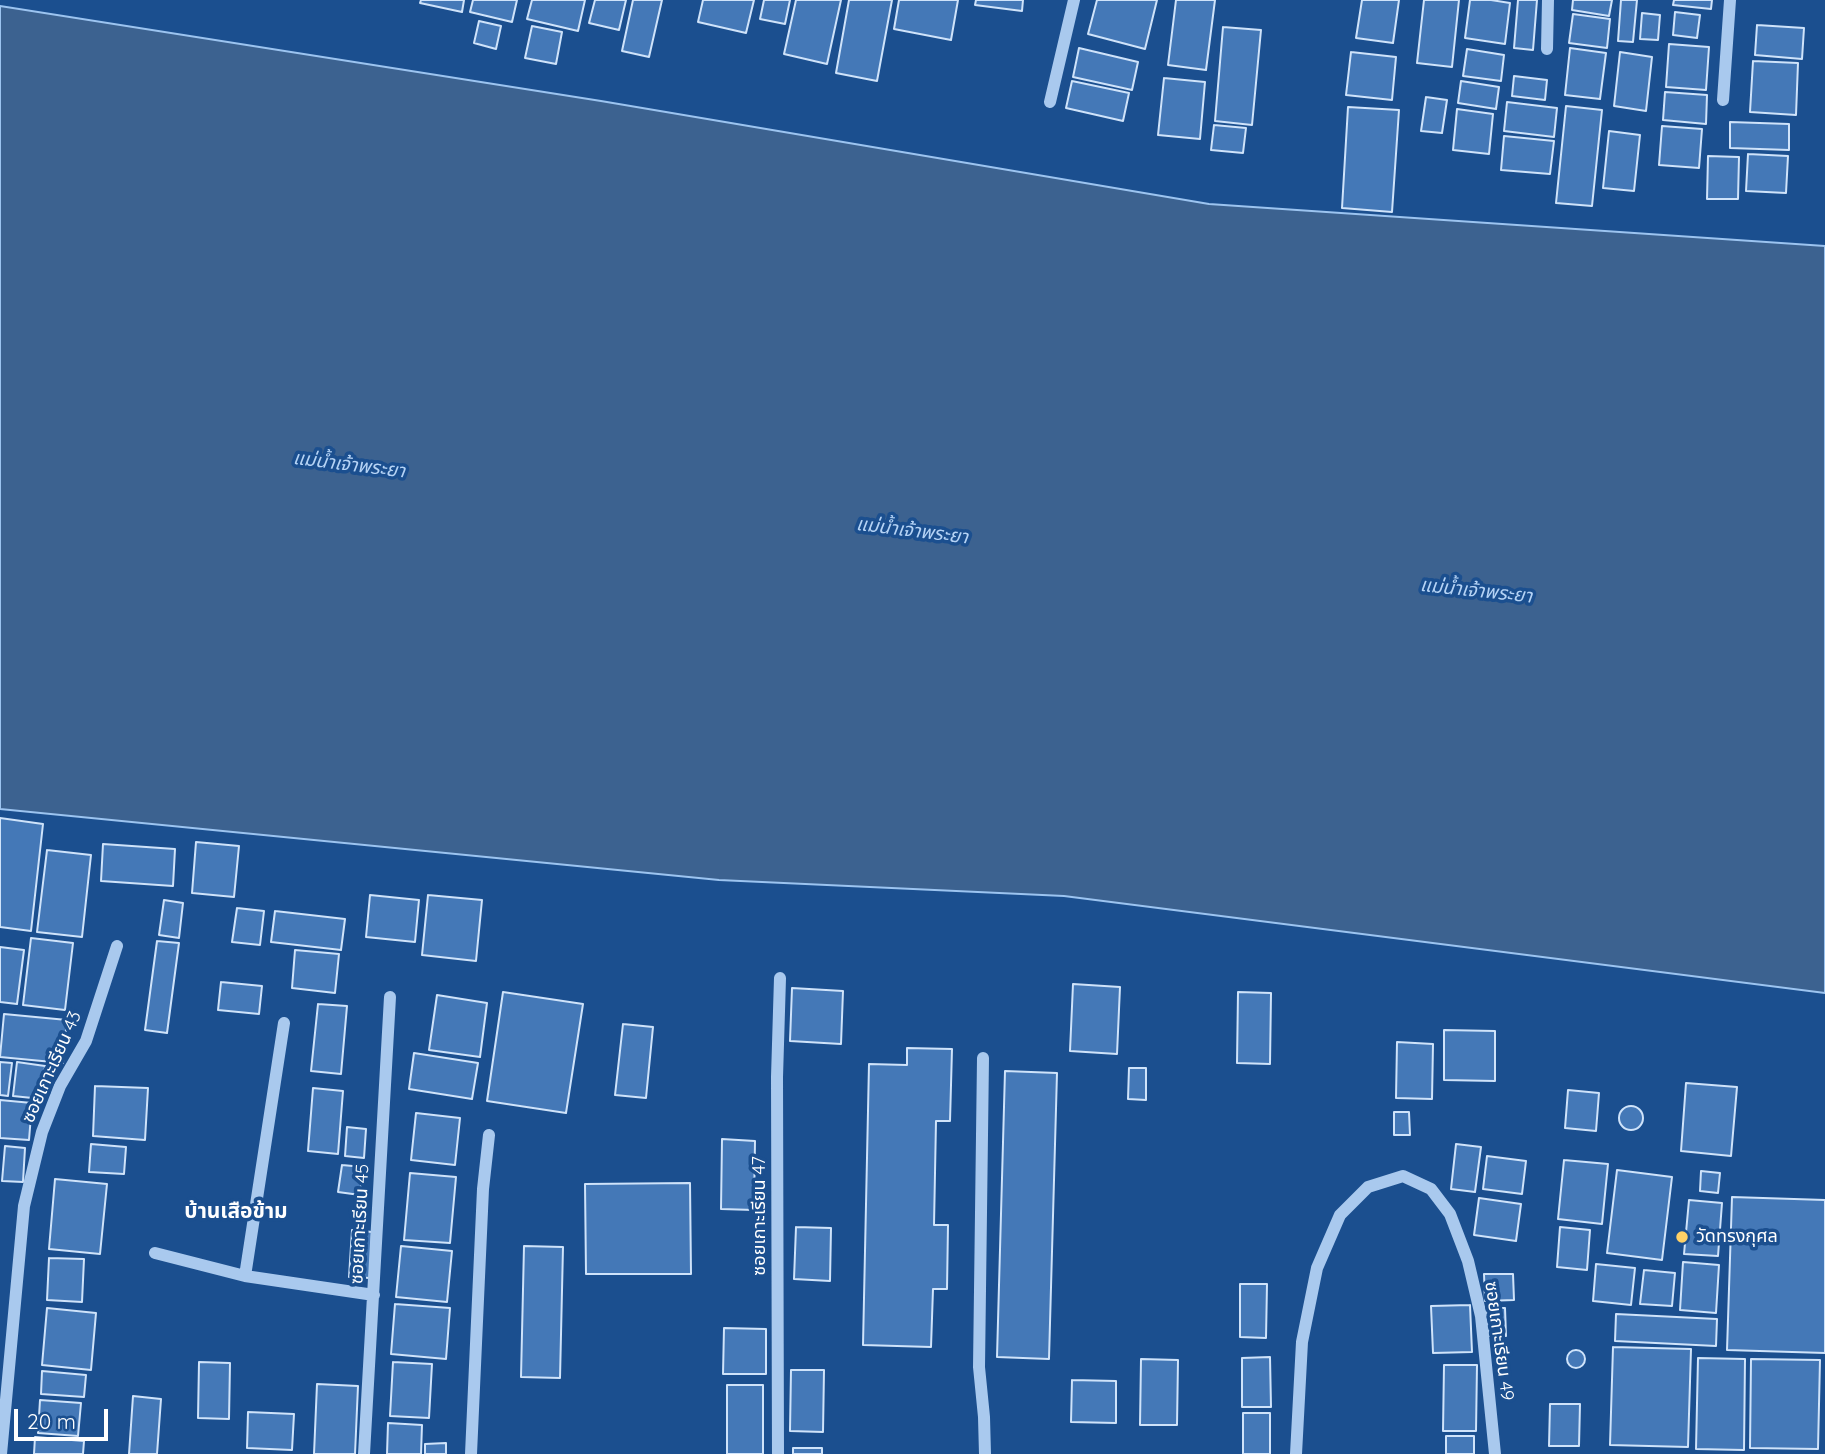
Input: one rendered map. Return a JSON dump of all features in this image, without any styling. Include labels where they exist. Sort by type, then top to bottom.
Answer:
[{"type":"street","points":[[1050,102],[1074,0]]},
{"type":"street","points":[[1547,49],[1548,0]]},
{"type":"street","points":[[1723,100],[1730,0]]},
{"type":"street","name":"ซอยเกาะเรียน 43","points":[[1,1454],[23,1206],[42,1132],[60,1086],[86,1041],[117,946]]},
{"type":"street","name":"ซอยเกาะเรียน 47","points":[[778,1454],[777,1077],[780,978]]},
{"type":"street","name":"ซอยเกาะเรียน 45","points":[[364,1454],[390,997]]},
{"type":"street","points":[[245,1276],[284,1023]]},
{"type":"street","points":[[983,1058],[979,1367],[985,1454]]},
{"type":"street","points":[[471,1454],[483,1189],[489,1135]]},
{"type":"street","name":"ซอยเกาะเรียน 49","points":[[1296,1454],[1302,1342],[1317,1268],[1340,1215],[1368,1187],[1404,1176],[1431,1189],[1450,1214],[1468,1261],[1481,1316],[1495,1454]]},
{"type":"street","points":[[155,1253],[245,1276],[374,1295]]},
{"type":"water","name":"แม่น้ำเจ้าพระยา","points":[[0,6],[601,101],[1209,204],[1825,246],[1825,993],[1064,896],[719,880],[0,809]]},
{"type":"building","points":[[421,0],[464,0],[462,12],[420,3]]},
{"type":"building","points":[[473,0],[517,0],[512,22],[470,12]]},
{"type":"building","points":[[532,0],[585,0],[578,31],[527,19]]},
{"type":"building","points":[[595,0],[626,0],[619,30],[589,23]]},
{"type":"building","points":[[633,0],[662,0],[649,57],[622,51]]},
{"type":"building","points":[[703,0],[754,0],[746,33],[698,22]]},
{"type":"building","points":[[764,0],[790,0],[785,24],[760,19]]},
{"type":"building","points":[[796,0],[841,0],[827,64],[784,54]]},
{"type":"building","points":[[849,0],[892,0],[877,81],[836,73]]},
{"type":"building","points":[[899,0],[958,0],[951,40],[894,29]]},
{"type":"building","points":[[976,0],[1023,0],[1022,11],[975,5]]},
{"type":"building","points":[[1097,0],[1157,0],[1145,49],[1088,34]]},
{"type":"building","points":[[1176,0],[1215,0],[1206,70],[1168,65]]},
{"type":"building","points":[[1362,0],[1399,0],[1393,43],[1356,38]]},
{"type":"building","points":[[1424,0],[1459,0],[1452,67],[1417,63]]},
{"type":"building","points":[[1470,0],[1510,3],[1505,44],[1465,38]]},
{"type":"building","points":[[1518,0],[1537,0],[1533,50],[1514,48]]},
{"type":"building","points":[[1573,0],[1612,0],[1609,16],[1572,10]]},
{"type":"building","points":[[1621,0],[1637,0],[1633,42],[1618,41]]},
{"type":"building","points":[[1674,0],[1712,0],[1711,9],[1673,5]]},
{"type":"building","points":[[1675,12],[1700,15],[1697,38],[1673,35]]},
{"type":"building","points":[[1642,13],[1660,15],[1658,40],[1640,39]]},
{"type":"building","points":[[1573,14],[1610,19],[1607,48],[1569,43]]},
{"type":"building","points":[[479,21],[501,26],[496,49],[474,43]]},
{"type":"building","points":[[1757,25],[1804,28],[1802,59],[1755,55]]},
{"type":"building","points":[[532,26],[562,32],[556,64],[525,58]]},
{"type":"building","points":[[1223,27],[1261,30],[1252,125],[1215,121]]},
{"type":"building","points":[[1669,44],[1709,47],[1706,90],[1666,87]]},
{"type":"building","points":[[1079,48],[1138,62],[1132,90],[1073,77]]},
{"type":"building","points":[[1570,48],[1606,53],[1600,99],[1565,95]]},
{"type":"building","points":[[1467,49],[1504,55],[1501,81],[1463,76]]},
{"type":"building","points":[[1351,52],[1396,57],[1392,100],[1346,95]]},
{"type":"building","points":[[1620,52],[1652,57],[1646,111],[1614,106]]},
{"type":"building","points":[[1753,61],[1798,63],[1796,115],[1750,112]]},
{"type":"building","points":[[1514,76],[1547,80],[1545,100],[1512,96]]},
{"type":"building","points":[[1164,78],[1205,82],[1200,139],[1158,135]]},
{"type":"building","points":[[1072,81],[1129,93],[1123,121],[1066,108]]},
{"type":"building","points":[[1461,81],[1499,87],[1496,109],[1458,103]]},
{"type":"building","points":[[1665,92],[1707,95],[1706,124],[1663,120]]},
{"type":"building","points":[[1426,97],[1447,100],[1442,133],[1421,131]]},
{"type":"building","points":[[1507,102],[1557,108],[1554,137],[1504,131]]},
{"type":"building","points":[[1566,106],[1602,110],[1592,206],[1556,203]]},
{"type":"building","points":[[1348,107],[1399,110],[1392,212],[1342,208]]},
{"type":"building","points":[[1457,109],[1493,114],[1489,154],[1453,150]]},
{"type":"building","points":[[1730,122],[1789,124],[1789,150],[1730,148]]},
{"type":"building","points":[[1214,125],[1246,128],[1243,153],[1211,150]]},
{"type":"building","points":[[1662,126],[1702,129],[1699,168],[1659,165]]},
{"type":"building","points":[[1609,131],[1640,135],[1634,191],[1603,188]]},
{"type":"building","points":[[1504,136],[1554,141],[1550,174],[1501,170]]},
{"type":"building","points":[[1748,154],[1788,156],[1786,193],[1746,191]]},
{"type":"building","points":[[1708,156],[1739,157],[1738,199],[1707,199]]},
{"type":"building","points":[[0,818],[43,824],[31,931],[0,927]]},
{"type":"building","points":[[196,842],[239,846],[234,897],[192,893]]},
{"type":"building","points":[[103,844],[175,849],[173,886],[101,881]]},
{"type":"building","points":[[47,850],[91,855],[82,937],[37,932]]},
{"type":"building","points":[[370,895],[419,900],[415,942],[366,937]]},
{"type":"building","points":[[428,895],[482,900],[476,961],[422,955]]},
{"type":"building","points":[[164,900],[183,903],[179,938],[159,935]]},
{"type":"building","points":[[237,908],[264,911],[260,945],[232,942]]},
{"type":"building","points":[[275,911],[345,919],[341,950],[271,942]]},
{"type":"building","points":[[31,938],[73,943],[65,1010],[23,1005]]},
{"type":"building","points":[[157,941],[179,943],[167,1033],[145,1030]]},
{"type":"building","points":[[0,947],[24,950],[17,1004],[0,1002]]},
{"type":"building","points":[[295,950],[339,954],[335,993],[292,988]]},
{"type":"building","points":[[221,982],[262,986],[259,1014],[218,1010]]},
{"type":"building","points":[[1073,984],[1120,987],[1117,1054],[1070,1051]]},
{"type":"building","points":[[792,988],[843,991],[841,1044],[790,1041]]},
{"type":"building","points":[[503,992],[583,1004],[566,1113],[487,1101]]},
{"type":"building","points":[[1238,992],[1271,993],[1270,1064],[1237,1063]]},
{"type":"building","points":[[437,995],[487,1003],[480,1057],[429,1050]]},
{"type":"building","points":[[318,1004],[347,1006],[341,1074],[311,1071]]},
{"type":"building","points":[[4,1014],[67,1020],[63,1063],[0,1057]]},
{"type":"building","points":[[623,1024],[653,1027],[646,1098],[615,1095]]},
{"type":"building","points":[[1444,1030],[1495,1031],[1495,1081],[1444,1080]]},
{"type":"building","points":[[1397,1042],[1433,1044],[1432,1099],[1396,1098]]},
{"type":"building","points":[[907,1048],[952,1049],[950,1121],[936,1121],[934,1225],[948,1225],[947,1289],[933,1289],[931,1347],[863,1345],[869,1064],[907,1065]]},
{"type":"building","points":[[414,1053],[478,1063],[472,1099],[409,1089]]},
{"type":"building","points":[[0,1062],[12,1063],[8,1096],[0,1095]]},
{"type":"building","points":[[17,1062],[45,1066],[42,1099],[13,1096]]},
{"type":"building","points":[[1129,1068],[1146,1068],[1146,1100],[1128,1099]]},
{"type":"building","points":[[1005,1071],[1057,1073],[1049,1359],[997,1357]]},
{"type":"building","points":[[1686,1083],[1737,1087],[1731,1156],[1681,1151]]},
{"type":"building","points":[[95,1086],[148,1088],[145,1140],[93,1136]]},
{"type":"building","points":[[313,1088],[343,1091],[338,1154],[308,1151]]},
{"type":"building","points":[[1568,1090],[1599,1093],[1596,1131],[1565,1128]]},
{"type":"building","points":[[0,1100],[32,1103],[29,1140],[0,1138]]},
{"type":"building","points":[[1631,1106],[1642,1113],[1643,1118],[1636,1129],[1631,1130],[1620,1123],[1619,1118],[1626,1107]]},
{"type":"building","points":[[1394,1112],[1409,1112],[1410,1135],[1394,1135]]},
{"type":"building","points":[[416,1113],[460,1118],[455,1165],[411,1160]]},
{"type":"building","points":[[347,1127],[366,1129],[364,1158],[345,1156]]},
{"type":"building","points":[[722,1139],[755,1141],[754,1210],[721,1209]]},
{"type":"building","points":[[91,1144],[126,1147],[124,1174],[89,1172]]},
{"type":"building","points":[[1456,1144],[1481,1147],[1475,1192],[1451,1189]]},
{"type":"building","points":[[5,1146],[25,1148],[23,1182],[2,1181]]},
{"type":"building","points":[[1487,1156],[1526,1161],[1522,1194],[1483,1189]]},
{"type":"building","points":[[1564,1160],[1608,1164],[1602,1224],[1558,1219]]},
{"type":"building","points":[[342,1165],[363,1167],[360,1195],[338,1192]]},
{"type":"building","points":[[1617,1170],[1672,1177],[1662,1260],[1607,1253]]},
{"type":"building","points":[[1701,1171],[1720,1173],[1718,1193],[1700,1191]]},
{"type":"building","points":[[410,1173],[456,1177],[450,1243],[404,1240]]},
{"type":"building","points":[[55,1179],[107,1184],[100,1254],[49,1249]]},
{"type":"building","points":[[690,1183],[691,1274],[586,1274],[585,1184]]},
{"type":"building","points":[[1732,1197],[1825,1200],[1825,1353],[1727,1350]]},
{"type":"building","points":[[1479,1198],[1521,1204],[1516,1241],[1474,1235]]},
{"type":"building","points":[[1689,1200],[1722,1203],[1718,1256],[1684,1254]]},
{"type":"building","points":[[796,1227],[831,1228],[830,1281],[794,1279]]},
{"type":"building","points":[[1560,1227],[1590,1230],[1587,1270],[1557,1267]]},
{"type":"building","points":[[352,1230],[372,1232],[370,1278],[349,1277]]},
{"type":"building","points":[[401,1246],[452,1251],[447,1302],[396,1297]]},
{"type":"building","points":[[524,1246],[563,1247],[560,1378],[521,1377]]},
{"type":"building","points":[[49,1258],[84,1259],[82,1302],[47,1300]]},
{"type":"building","points":[[1683,1262],[1719,1265],[1716,1313],[1680,1310]]},
{"type":"building","points":[[1596,1264],[1635,1268],[1631,1305],[1593,1301]]},
{"type":"building","points":[[1644,1270],[1675,1273],[1672,1306],[1640,1304]]},
{"type":"building","points":[[1484,1274],[1513,1274],[1514,1300],[1485,1301]]},
{"type":"building","points":[[1240,1284],[1267,1284],[1266,1338],[1240,1337]]},
{"type":"building","points":[[395,1304],[450,1308],[446,1359],[391,1354]]},
{"type":"building","points":[[1470,1305],[1472,1352],[1433,1353],[1431,1306]]},
{"type":"building","points":[[47,1308],[96,1313],[91,1370],[42,1365]]},
{"type":"building","points":[[1487,1308],[1505,1308],[1506,1336],[1488,1336]]},
{"type":"building","points":[[1616,1314],[1717,1319],[1716,1346],[1615,1341]]},
{"type":"building","points":[[724,1328],[766,1329],[766,1374],[723,1374]]},
{"type":"building","points":[[1613,1347],[1691,1349],[1688,1447],[1610,1445]]},
{"type":"building","points":[[1576,1350],[1582,1353],[1585,1359],[1582,1365],[1576,1368],[1570,1365],[1567,1359],[1570,1353]]},
{"type":"building","points":[[1270,1357],[1271,1407],[1242,1407],[1242,1358]]},
{"type":"building","points":[[1698,1358],[1745,1359],[1744,1450],[1696,1449]]},
{"type":"building","points":[[1141,1359],[1178,1360],[1177,1425],[1140,1425]]},
{"type":"building","points":[[1751,1359],[1820,1360],[1818,1449],[1750,1448]]},
{"type":"building","points":[[199,1362],[230,1363],[229,1419],[198,1418]]},
{"type":"building","points":[[393,1362],[432,1364],[429,1418],[390,1416]]},
{"type":"building","points":[[1444,1365],[1477,1365],[1476,1431],[1443,1431]]},
{"type":"building","points":[[791,1370],[824,1370],[823,1432],[790,1431]]},
{"type":"building","points":[[42,1371],[86,1375],[84,1397],[41,1394]]},
{"type":"building","points":[[1072,1380],[1116,1381],[1116,1423],[1071,1422]]},
{"type":"building","points":[[317,1384],[358,1386],[355,1454],[314,1454]]},
{"type":"building","points":[[727,1385],[763,1385],[763,1454],[727,1454]]},
{"type":"building","points":[[133,1396],[161,1399],[157,1454],[129,1454]]},
{"type":"building","points":[[40,1400],[81,1403],[78,1436],[38,1433]]},
{"type":"building","points":[[1550,1404],[1580,1404],[1579,1446],[1549,1446]]},
{"type":"building","points":[[248,1412],[294,1414],[292,1450],[247,1448]]},
{"type":"building","points":[[1243,1413],[1270,1413],[1270,1454],[1243,1454]]},
{"type":"building","points":[[388,1423],[422,1425],[421,1454],[387,1454]]},
{"type":"building","points":[[1446,1436],[1474,1436],[1474,1454],[1446,1454]]},
{"type":"building","points":[[35,1437],[84,1441],[83,1454],[34,1454]]},
{"type":"building","points":[[446,1443],[446,1454],[425,1454],[425,1444]]},
{"type":"building","points":[[793,1448],[822,1448],[822,1454],[793,1454]]},
{"type":"place","name":"วัดทรงกุศล","points":[[1682,1237]]},
{"type":"district","name":"บ้านเสือข้าม","points":[[236,1212]]}]
